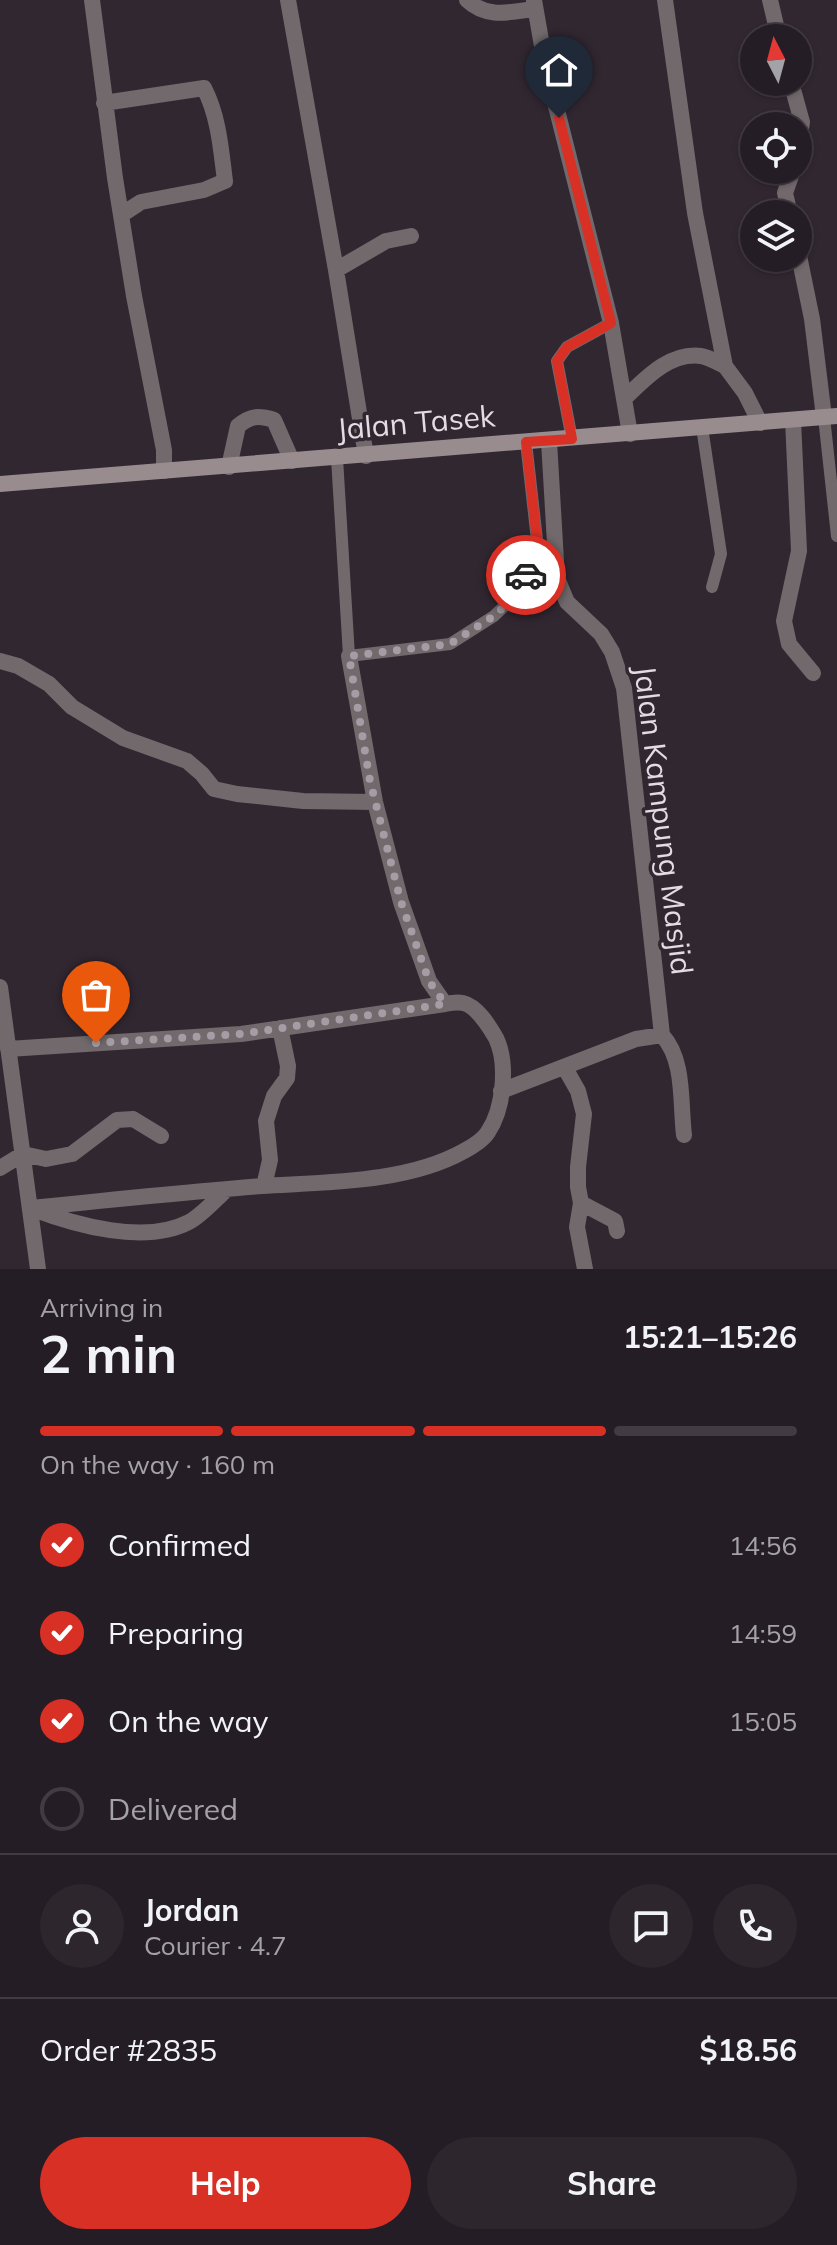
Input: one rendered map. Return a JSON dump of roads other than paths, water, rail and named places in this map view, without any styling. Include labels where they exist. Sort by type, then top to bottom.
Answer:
[{"type":"main road","name":"Jalan Tasek","points":[[0,484],[830,416]]},
{"type":"street","points":[[92,0],[121,215],[164,450],[164,471]]},
{"type":"street","points":[[288,0],[366,456]]},
{"type":"street","points":[[467,0],[474,7],[493,14],[534,4],[548,77],[611,323],[630,434]]},
{"type":"street","points":[[665,0],[695,213],[725,366],[745,393],[760,423]]},
{"type":"street","points":[[770,0],[776,24]]},
{"type":"street","points":[[104,103],[204,88],[212,103],[220,142],[225,181],[204,190],[141,202],[121,215]]},
{"type":"street","points":[[336,270],[386,241],[411,236]]},
{"type":"street","points":[[802,272],[830,416]]},
{"type":"street","points":[[624,399],[654,371],[677,358],[702,356],[725,366]]},
{"type":"street","points":[[229,467],[238,426],[248,417],[261,416],[274,420],[292,461]]},
{"type":"street","points":[[793,420],[799,551],[784,621],[789,644],[813,673]]},
{"type":"street","name":"Jalan Kampung Masjid","points":[[549,441],[557,578],[567,602],[601,634],[612,652],[624,688],[662,1035],[672,1046],[677,1060],[684,1135]]},
{"type":"street","points":[[349,656],[375,802],[401,902],[429,981],[445,1004]]},
{"type":"street","points":[[0,661],[18,666],[49,684],[72,707],[123,738],[187,761],[214,789],[303,801],[375,802]]},
{"type":"street","points":[[0,987],[38,1269]]},
{"type":"street","points":[[8,1049],[241,1034],[464,1003],[480,1015],[493,1033],[498,1043],[503,1074],[498,1108],[488,1133],[464,1151],[417,1169],[342,1182],[264,1186],[31,1208]]},
{"type":"street","points":[[264,1186],[270,1160],[266,1121],[274,1096],[287,1078],[288,1066],[280,1028]]},
{"type":"street","points":[[501,1091],[636,1039],[662,1035]]},
{"type":"street","points":[[565,1068],[578,1091],[584,1114],[578,1167],[581,1203],[577,1227],[585,1269]]},
{"type":"street","points":[[0,1168],[23,1154],[46,1159],[72,1154],[117,1120],[133,1119],[161,1136]]},
{"type":"street","points":[[31,1208],[71,1224],[111,1230],[161,1231],[190,1222],[226,1190]]},
{"type":"street","points":[[581,1203],[615,1221],[617,1231]]},
{"type":"lane","points":[[572,439],[557,361],[567,347],[611,323]]},
{"type":"lane","points":[[830,416],[837,536]]},
{"type":"lane","points":[[702,427],[721,554],[712,587]]},
{"type":"lane","points":[[337,458],[349,656],[450,644],[494,616],[517,594],[531,565],[537,540],[526,442]]}]
